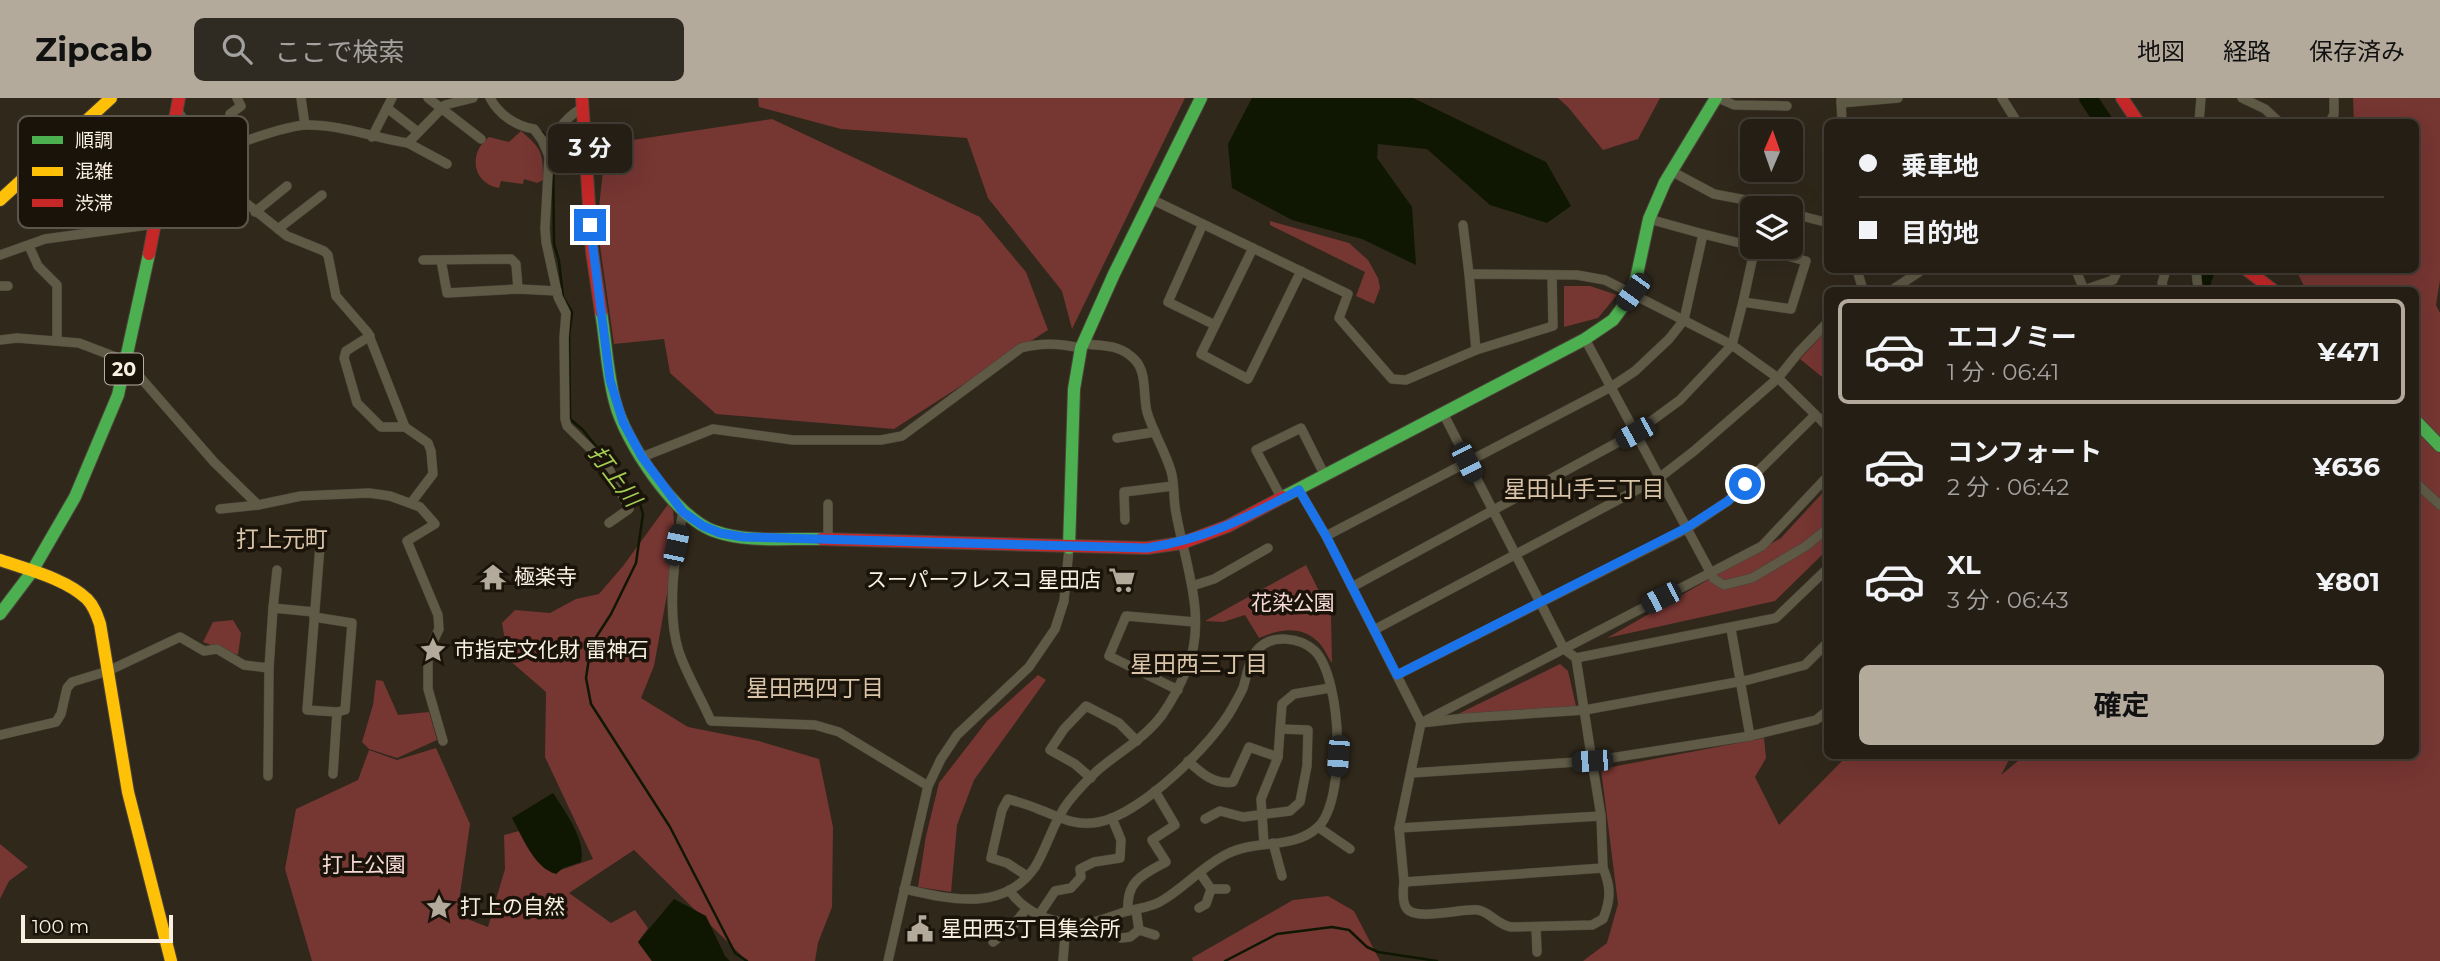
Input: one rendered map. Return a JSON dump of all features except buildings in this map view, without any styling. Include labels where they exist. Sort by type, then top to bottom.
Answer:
[{"type":"street","points":[[91,116],[111,98]]},
{"type":"street","points":[[230,114],[240,106],[237,98]]},
{"type":"street","points":[[301,98],[305,125]]},
{"type":"street","points":[[372,137],[392,98]]},
{"type":"street","points":[[428,98],[481,139]]},
{"type":"street","points":[[408,143],[444,105],[474,98]]},
{"type":"street","points":[[490,98],[504,116],[534,129],[542,139],[549,156]]},
{"type":"street","points":[[888,961],[928,786],[957,736],[1029,667],[1055,629],[1064,601],[1069,548],[1074,389],[1082,346],[1201,98]]},
{"type":"street","points":[[582,103],[592,251],[610,380],[623,422],[642,457],[683,512],[703,526],[720,533],[743,537],[1069,548],[1147,548],[1182,543],[1228,527],[1585,340],[1613,320],[1633,292],[1649,219],[1671,171],[1717,98],[1734,105],[1787,107]]},
{"type":"street","points":[[1842,119],[1841,100],[1898,98]]},
{"type":"street","points":[[2002,98],[2015,119]]},
{"type":"street","points":[[2122,98],[2136,119]]},
{"type":"street","points":[[2199,119],[2201,98]]},
{"type":"street","points":[[2242,98],[2265,109],[2276,119]]},
{"type":"street","points":[[2332,119],[2334,100]]},
{"type":"street","points":[[582,103],[561,125],[553,139],[549,156],[545,228],[556,291],[566,313],[564,338],[567,426],[607,465],[629,509],[609,523]]},
{"type":"street","points":[[1772,106],[1772,117]]},
{"type":"street","points":[[387,108],[418,132]]},
{"type":"street","points":[[248,141],[305,125],[353,130],[372,137],[408,143],[447,164]]},
{"type":"street","points":[[1671,171],[1714,194],[1740,199]]},
{"type":"street","points":[[0,200],[18,183]]},
{"type":"street","points":[[255,212],[287,186]]},
{"type":"street","points":[[278,229],[322,195]]},
{"type":"street","points":[[1151,199],[1348,294],[1339,318],[1392,379],[1406,380],[1476,350],[1553,326],[1552,275]]},
{"type":"street","points":[[248,206],[287,236],[328,255],[336,296],[370,336],[405,427]]},
{"type":"street","points":[[1803,216],[1821,221]]},
{"type":"street","points":[[1649,219],[1740,243]]},
{"type":"street","points":[[1203,225],[1168,302],[1215,325]]},
{"type":"street","points":[[1463,225],[1476,350]]},
{"type":"street","points":[[0,255],[45,239],[126,228]]},
{"type":"street","name":"20","points":[[0,614],[31,573],[75,497],[118,395],[154,228]]},
{"type":"street","points":[[1326,536],[1611,387],[1635,371],[1669,339],[1684,320],[1703,234]]},
{"type":"street","points":[[29,246],[38,266],[57,285],[57,340]]},
{"type":"street","points":[[1253,248],[1201,354],[1248,379],[1301,271]]},
{"type":"street","points":[[423,260],[511,259],[516,264],[518,289]]},
{"type":"street","points":[[1352,587],[1635,433],[1680,400],[1732,345],[1752,259]]},
{"type":"street","points":[[1743,302],[1791,309],[1806,261],[1799,259]]},
{"type":"street","points":[[442,260],[447,293],[518,289],[556,291]]},
{"type":"street","points":[[1896,287],[1918,273]]},
{"type":"street","points":[[2092,287],[2113,280],[2116,273]]},
{"type":"street","points":[[2251,273],[2269,287]]},
{"type":"street","points":[[1469,274],[1577,275],[1605,280],[1732,345],[1778,378],[1824,423]]},
{"type":"street","points":[[1374,630],[1659,478],[1778,378],[1824,326]]},
{"type":"street","points":[[370,336],[346,351],[344,358],[357,403],[381,426],[405,427],[428,443],[431,452],[433,474],[411,503]]},
{"type":"street","points":[[0,340],[17,338],[79,343],[126,361],[214,461],[258,505]]},
{"type":"street","points":[[1585,340],[1714,579],[1724,585],[1752,579],[1806,546],[1824,531]]},
{"type":"street","points":[[642,457],[713,429],[793,440],[881,440],[902,436],[1021,348],[1034,344],[1119,348],[1136,362],[1141,371],[1147,411],[1172,473],[1182,543],[1195,601],[1189,664],[1178,690],[1161,717],[1137,741],[1091,778],[1067,804],[1035,866],[1009,890],[986,898],[963,901],[904,889]]},
{"type":"street","points":[[1299,490],[1326,536],[1422,723],[1399,828],[1407,910],[1426,914],[1476,909],[1485,912],[1501,925],[1592,925],[1603,919],[1610,902],[1610,885],[1603,868],[1601,816],[1576,658],[1564,649],[1443,413]]},
{"type":"street","points":[[1397,675],[1686,528],[1728,501],[1815,415]]},
{"type":"street","points":[[2419,423],[2440,446]]},
{"type":"street","points":[[1282,499],[1256,450],[1301,428],[1325,476]]},
{"type":"street","points":[[1117,438],[1155,432]]},
{"type":"street","points":[[1422,723],[1762,546],[1824,480]]},
{"type":"street","points":[[1125,520],[1124,492],[1173,486]]},
{"type":"street","points":[[2419,486],[2440,505]]},
{"type":"street","points":[[220,509],[301,496],[343,493],[369,493],[420,507],[435,524],[407,541],[438,615],[439,629],[428,659],[428,689],[443,741]]},
{"type":"street","points":[[828,503],[828,540]]},
{"type":"street","points":[[683,512],[676,545],[674,632],[680,653],[711,721],[828,728],[928,786]]},
{"type":"street","points":[[273,608],[314,614],[352,623],[345,710],[307,710],[314,614],[320,547]]},
{"type":"street","points":[[1192,586],[1214,579],[1268,548]]},
{"type":"street","points":[[0,560],[73,589],[87,599],[95,610],[100,624],[128,792],[171,961]]},
{"type":"street","points":[[268,776],[269,668],[276,570]]},
{"type":"street","points":[[1576,658],[1776,618],[1824,572]]},
{"type":"street","points":[[1178,690],[1109,656],[1126,616],[1195,622]]},
{"type":"street","points":[[1731,629],[1750,736]]},
{"type":"street","points":[[0,735],[56,722],[61,714],[67,688],[72,682],[108,671],[180,638],[204,651],[218,649],[244,665],[269,668]]},
{"type":"street","points":[[1009,890],[1018,903],[1052,921],[1093,922],[1161,902],[1227,854],[1253,845],[1285,843],[1303,837],[1318,827],[1331,804],[1339,742],[1330,688],[1315,651],[1292,640],[1270,640],[1256,650],[1248,666],[1242,690],[1225,722],[1188,761],[1154,791],[1112,818],[1076,824],[1008,799],[1002,810],[991,858],[1007,863],[1027,876]]},
{"type":"street","points":[[1422,723],[1585,710],[1740,682],[1805,665],[1824,646]]},
{"type":"street","points":[[1282,876],[1260,814],[1261,799],[1278,757],[1280,710],[1287,699],[1305,691],[1330,688]]},
{"type":"street","points":[[1091,778],[1076,764],[1051,750],[1064,729],[1086,706],[1119,723],[1137,741]]},
{"type":"street","points":[[333,774],[337,712]]},
{"type":"street","points":[[1411,773],[1592,761],[1750,736],[1816,720],[1824,713]]},
{"type":"street","points":[[1205,819],[1220,811],[1243,817],[1290,811],[1300,802],[1307,766],[1308,730],[1280,729]]},
{"type":"street","points":[[1188,761],[1203,775],[1226,783],[1233,782],[1249,747],[1278,757]]},
{"type":"street","points":[[1139,930],[1127,897],[1131,887],[1143,874],[1166,862],[1152,840],[1175,825],[1154,791]]},
{"type":"street","points":[[1399,828],[1601,816]]},
{"type":"street","points":[[1039,915],[1055,891],[1071,888],[1081,877],[1080,869],[1094,862],[1120,858],[1121,840],[1112,818]]},
{"type":"street","points":[[1318,827],[1350,849]]},
{"type":"street","points":[[1404,882],[1603,868]]},
{"type":"street","points":[[1200,873],[1211,890]]},
{"type":"street","points":[[1211,890],[1226,889]]},
{"type":"street","points":[[1199,908],[1206,904],[1211,890]]},
{"type":"street","points":[[993,942],[1012,927],[1027,908]]},
{"type":"street","points":[[1063,961],[1066,923]]},
{"type":"street","points":[[1536,926],[1537,952]]},
{"type":"street","points":[[1139,930],[1155,935]]},
{"type":"street","points":[[1121,938],[1130,937],[1139,930]]},
{"type":"green space","points":[[758,98],[1185,98],[1072,329],[1062,291],[988,198],[967,138],[841,129],[759,107]]},
{"type":"green space","points":[[1558,98],[1660,98],[1638,139],[1603,150]]},
{"type":"green space","points":[[2353,98],[2440,98],[2440,280],[2436,305],[2440,313],[2440,961],[1583,961],[1607,943],[1618,904],[1601,769],[1764,738],[1766,758],[1755,777],[1779,825],[1842,761],[1841,759],[2009,759],[2001,775],[2020,759],[2419,759],[2419,287],[2304,287],[2298,273],[2419,273],[2419,119],[2354,119]]},
{"type":"green space","points":[[772,119],[980,217],[1026,272],[1048,330],[894,429],[716,414],[670,373],[664,339],[614,344],[597,225],[606,144]]},
{"type":"green space","points":[[521,131],[540,152],[543,180],[537,183],[524,179],[523,184],[501,181],[499,188],[490,185],[478,174],[476,167],[478,151],[482,144],[489,137],[509,142]]},
{"type":"green space","points":[[1270,221],[1349,243],[1368,260],[1378,278],[1380,288],[1374,304],[1356,296],[1365,272],[1270,225]]},
{"type":"green space","points":[[1564,286],[1590,286],[1617,295],[1598,318],[1564,327]]},
{"type":"green space","points":[[1824,333],[1824,379],[1800,359]]},
{"type":"green space","points":[[1824,491],[1824,553],[1775,601],[1607,638],[1781,538]]},
{"type":"green space","name":"打上公園","points":[[672,499],[676,545],[654,666],[641,698],[688,727],[759,741],[819,759],[833,827],[832,907],[818,943],[815,961],[747,961],[634,850],[569,893],[611,923],[635,910],[648,928],[638,942],[652,961],[312,961],[285,869],[296,809],[358,780],[369,750],[397,760],[436,748],[470,824],[457,915],[488,927],[505,869],[504,835],[519,831],[552,873],[593,859],[545,757],[546,692],[508,659],[502,623],[515,610],[550,613],[576,599],[599,594]]},
{"type":"green space","name":"花染公園","points":[[1306,565],[1331,615],[1332,663],[1318,642],[1302,632],[1280,631],[1259,638],[1245,615],[1223,622],[1205,621]]},
{"type":"green space","points":[[233,620],[241,633],[238,655],[203,642],[213,622]]},
{"type":"green space","points":[[1560,664],[1568,671],[1576,706],[1458,714]]},
{"type":"green space","points":[[1038,675],[1046,680],[974,780],[957,825],[951,892],[918,887],[926,836],[939,783],[987,721]]},
{"type":"green space","points":[[376,680],[383,681],[398,715],[429,712],[437,740],[397,758],[369,749],[362,742],[373,705]]},
{"type":"green space","points":[[0,844],[28,867],[9,881],[0,899]]},
{"type":"green space","points":[[1328,896],[1354,911],[1380,961],[1193,961],[1192,958],[1293,900]]},
{"type":"shaded area","points":[[1252,98],[1413,98],[1546,162],[1571,206],[1547,223],[1490,205],[1427,149],[1378,144],[1377,158],[1412,207],[1416,265],[1362,239],[1292,220],[1232,188],[1228,144]]},
{"type":"shaded area","points":[[553,793],[578,835],[582,854],[581,862],[563,868],[556,874],[548,871],[535,858],[512,818]]},
{"type":"shaded area","points":[[674,899],[706,916],[730,961],[652,961],[638,942]]},
{"type":"waterway","points":[[2088,98],[2102,119]]},
{"type":"waterway","name":"打上川","points":[[542,132],[550,144]]},
{"type":"waterway","name":"打上川","points":[[553,153],[554,244],[563,297],[572,312],[569,335],[570,419],[583,430],[603,455]]},
{"type":"waterway","points":[[2200,287],[2205,273]]},
{"type":"waterway","name":"打上川","points":[[613,469],[640,504],[643,514],[636,563],[611,614],[591,645],[586,678],[591,704],[670,827],[735,953],[747,961]]},
{"type":"waterway","name":"打上川","points":[[1225,961],[1277,934],[1332,927],[1349,930],[1367,947],[1378,952],[1437,961]]},
{"type":"traffic: fast","points":[[1069,548],[1074,389],[1081,348],[1114,274],[1201,98]]},
{"type":"traffic: fast","points":[[1283,497],[1585,339],[1613,320],[1633,293],[1649,219],[1665,182],[1716,98]]},
{"type":"traffic: fast","points":[[0,614],[31,573],[75,497],[118,395],[149,254]]},
{"type":"traffic: fast","points":[[601,312],[610,380],[621,418],[640,457],[683,511],[699,523],[727,535],[753,539],[821,539]]},
{"type":"traffic: fast","points":[[2419,424],[2440,446]]},
{"type":"traffic: slow","points":[[91,116],[111,98]]},
{"type":"traffic: slow","points":[[0,200],[18,183]]},
{"type":"traffic: slow","points":[[0,560],[68,585],[87,599],[96,614],[100,624],[128,792],[171,961]]},
{"type":"traffic: jam","points":[[176,116],[179,98]]},
{"type":"traffic: jam","points":[[582,98],[592,251],[601,312]]},
{"type":"traffic: jam","points":[[2122,98],[2136,119]]},
{"type":"traffic: jam","points":[[149,254],[154,228]]},
{"type":"traffic: jam","points":[[2251,273],[2269,287]]},
{"type":"traffic: jam","points":[[821,539],[1147,548],[1182,543],[1228,526],[1283,497]]},
{"type":"place","name":"極楽寺","points":[[493,577]]},
{"type":"place","name":"スーパーフレスコ 星田店","points":[[1122,580]]},
{"type":"place","name":"市指定文化財 雷神石","points":[[433,650]]},
{"type":"place","name":"打上の自然","points":[[439,907]]},
{"type":"place","name":"星田西3丁目集会所","points":[[920,929]]},
{"type":"district","name":"星田山手三丁目","points":[[1584,489]]},
{"type":"district","name":"打上元町","points":[[282,539]]},
{"type":"district","name":"星田西三丁目","points":[[1199,664]]},
{"type":"district","name":"星田西四丁目","points":[[815,688]]},
{"type":"route","points":[[590,225],[610,380],[623,422],[642,457],[683,512],[703,526],[720,533],[743,537],[899,543],[1147,548],[1182,543],[1208,535],[1299,490],[1326,536],[1397,675],[1686,528],[1728,501],[1745,484]]}]
